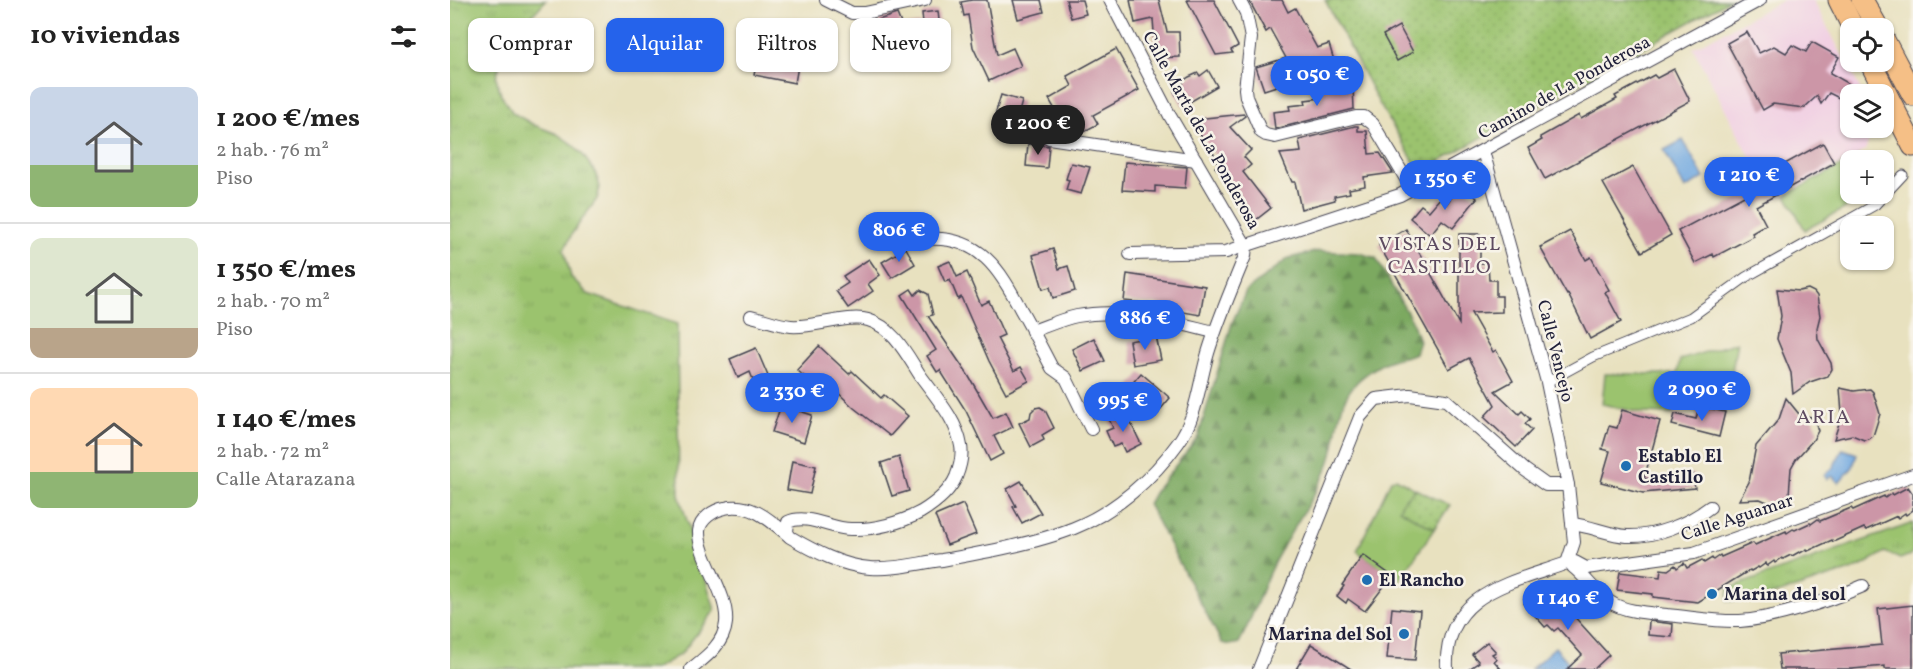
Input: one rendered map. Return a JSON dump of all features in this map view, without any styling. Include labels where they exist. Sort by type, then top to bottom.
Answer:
[{"type":"highway","points":[[1839,0],[1848,18]]},
{"type":"highway","points":[[1862,0],[1873,18]]},
{"type":"highway","points":[[1878,0],[1879,18]]},
{"type":"highway","points":[[1894,59],[1913,95]]},
{"type":"highway","points":[[1874,72],[1904,142],[1908,167]]},
{"type":"street","points":[[826,0],[852,13],[865,14],[925,0]]},
{"type":"street","name":"Calle Marta de La Ponderosa","points":[[1110,0],[1170,116],[1245,246]]},
{"type":"street","points":[[1239,0],[1246,13],[1251,38],[1245,89],[1261,132],[1275,137],[1364,117],[1373,124],[1412,189]]},
{"type":"street","name":"Camino de La Ponderosa","points":[[1130,254],[1226,252],[1400,195],[1760,0]]},
{"type":"street","points":[[1049,138],[1196,160]]},
{"type":"street","name":"Calle Vencejo","points":[[1483,152],[1547,382],[1568,485],[1574,542],[1568,563]]},
{"type":"street","points":[[1547,382],[1593,357],[1691,317],[1746,277],[1875,205],[1908,167]]},
{"type":"street","points":[[928,239],[945,238],[961,242],[993,264],[1005,278],[1052,368],[1066,378],[1091,429]]},
{"type":"street","points":[[691,669],[709,655],[721,640],[726,626],[727,613],[700,541],[699,528],[707,516],[720,508],[735,506],[748,508],[765,516],[790,537],[807,547],[849,564],[868,568],[887,568],[1014,545],[1074,528],[1114,507],[1161,464],[1187,428],[1214,332],[1245,255],[1245,246]]},
{"type":"street","points":[[1032,331],[1076,316],[1116,312],[1146,315],[1214,332]]},
{"type":"street","points":[[751,316],[791,326],[853,319],[867,319],[879,325],[891,334],[899,345],[955,427],[962,446],[961,462],[953,482],[940,498],[921,512],[873,528],[849,529],[794,519],[788,522],[786,527],[790,537]]},
{"type":"street","points":[[1259,669],[1360,417],[1376,399],[1410,395],[1446,400],[1525,470],[1546,485],[1568,485]]},
{"type":"street","name":"Calle Aguamar","points":[[1568,563],[1575,562],[1586,568],[1694,553],[1913,475]]},
{"type":"street","points":[[1572,524],[1626,536],[1651,534],[1698,516],[1710,507]]},
{"type":"street","points":[[1447,669],[1450,635],[1456,622],[1472,604],[1487,592],[1507,582],[1568,563],[1610,602],[1649,613],[1721,620],[1764,618],[1843,595],[1863,586]]},
{"type":"shaded area","points":[[1783,0],[1813,0],[1840,51],[1840,72],[1851,72],[1858,84],[1840,84],[1840,138],[1870,138],[1865,150],[1840,150],[1840,164],[1773,200],[1693,48]]},
{"type":"green space","points":[[450,0],[546,0],[530,18],[468,18],[468,72],[498,72],[496,77],[501,95],[513,113],[557,134],[572,144],[595,172],[600,187],[597,199],[573,232],[564,250],[571,277],[588,294],[677,324],[679,495],[715,610],[681,654],[655,669],[450,669]]},
{"type":"green space","points":[[1325,0],[1730,0],[1420,172],[1380,105]]},
{"type":"green space","points":[[1840,166],[1840,204],[1853,204],[1805,230],[1786,195]]},
{"type":"green space","points":[[1319,251],[1359,253],[1376,258],[1412,321],[1419,341],[1415,353],[1385,362],[1361,378],[1350,390],[1344,401],[1328,467],[1277,558],[1239,643],[1230,645],[1222,643],[1148,504],[1198,437],[1232,323],[1246,291],[1289,258]]},
{"type":"green space","points":[[1737,342],[1725,412],[1700,406],[1698,411],[1674,405],[1673,414],[1641,413],[1602,404],[1605,374],[1677,374],[1680,360]]},
{"type":"green space","points":[[1396,478],[1415,489],[1403,501],[1399,509],[1434,529],[1399,581],[1357,551],[1391,480]]},
{"type":"green space","points":[[1415,489],[1450,505],[1434,529],[1398,509]]},
{"type":"green space","points":[[1913,523],[1913,554],[1900,559],[1885,552],[1860,567],[1761,599],[1747,601],[1747,597],[1739,597],[1739,601],[1728,601],[1729,588]]},
{"type":"water","points":[[1683,140],[1704,178],[1685,189],[1664,150]]},
{"type":"water","points":[[1843,449],[1857,454],[1853,467],[1839,483],[1832,476],[1827,479],[1824,475],[1832,469]]},
{"type":"water","points":[[1555,647],[1569,663],[1562,669],[1531,669]]},
{"type":"building","points":[[987,0],[997,55],[1013,48],[1021,66],[989,81],[973,47],[968,15],[964,16],[961,2]]},
{"type":"building","points":[[1013,0],[1041,0],[1044,12],[1018,19]]},
{"type":"building","points":[[1066,0],[1082,0],[1086,14],[1071,18]]},
{"type":"building","points":[[1130,0],[1159,0],[1167,32],[1179,32],[1180,57],[1156,58],[1153,19],[1135,23]]},
{"type":"building","points":[[1187,0],[1214,0],[1238,46],[1231,50],[1233,53],[1216,55]]},
{"type":"building","points":[[1249,0],[1282,0],[1288,12],[1295,8],[1317,48],[1329,44],[1336,67],[1264,90],[1256,67],[1286,58],[1270,29],[1266,32]]},
{"type":"building","points":[[938,11],[939,18],[922,18],[922,13]]},
{"type":"building","points":[[897,14],[899,18],[884,18]]},
{"type":"building","points":[[1399,26],[1413,52],[1397,61],[1383,35]]},
{"type":"building","points":[[1747,32],[1759,53],[1774,46],[1786,53],[1792,45],[1806,52],[1812,42],[1839,57],[1830,73],[1849,84],[1840,84],[1840,98],[1829,93],[1821,104],[1817,96],[1804,108],[1773,104],[1763,110],[1727,43]]},
{"type":"building","points":[[1116,49],[1139,90],[1093,115],[1098,124],[1079,134],[1068,132],[1049,99],[1072,86],[1067,76]]},
{"type":"building","points":[[1674,69],[1690,101],[1545,179],[1528,148],[1542,140],[1540,137],[1579,115],[1581,119],[1617,99],[1615,96],[1654,75],[1657,78]]},
{"type":"building","points":[[1208,70],[1217,86],[1183,106],[1174,91],[1189,77],[1198,73],[1200,76]]},
{"type":"building","points":[[755,72],[797,72],[795,83],[754,75]]},
{"type":"building","points":[[1353,86],[1354,109],[1275,129],[1273,112],[1290,110],[1289,106],[1306,104],[1305,100],[1321,98],[1321,88]]},
{"type":"building","points":[[1001,95],[1022,101],[1016,124],[994,118]]},
{"type":"building","points":[[1244,114],[1245,116],[1230,127],[1251,150],[1244,157],[1251,165],[1243,172],[1271,208],[1252,223],[1236,203],[1241,199],[1237,191],[1215,167],[1219,164],[1214,159],[1216,157],[1194,126],[1205,118]]},
{"type":"building","points":[[1358,126],[1358,131],[1367,131],[1369,154],[1380,153],[1393,173],[1364,177],[1365,186],[1349,189],[1350,193],[1334,196],[1335,200],[1301,209],[1295,182],[1292,182],[1280,154],[1301,152],[1299,140]]},
{"type":"building","points":[[1823,143],[1834,163],[1756,206],[1766,225],[1752,233],[1754,236],[1714,257],[1713,254],[1695,263],[1678,231],[1767,184],[1763,176]]},
{"type":"building","points":[[1028,144],[1049,146],[1047,168],[1026,166]]},
{"type":"building","points":[[1125,162],[1187,167],[1185,188],[1155,186],[1155,192],[1122,190]]},
{"type":"building","points":[[1071,163],[1090,167],[1081,194],[1066,190],[1069,180],[1066,179]]},
{"type":"building","points":[[1633,167],[1671,235],[1642,252],[1603,183]]},
{"type":"building","points":[[1461,185],[1477,198],[1453,228],[1442,220],[1430,235],[1410,218],[1421,205],[1429,211],[1440,198],[1446,204]]},
{"type":"building","points":[[1406,229],[1459,324],[1459,234],[1480,234],[1480,263],[1488,263],[1489,280],[1496,280],[1496,296],[1502,296],[1502,312],[1471,313],[1493,352],[1496,350],[1513,381],[1495,391],[1519,414],[1522,411],[1530,419],[1525,424],[1532,430],[1516,447],[1484,417],[1495,405],[1469,358],[1449,369],[1379,245]]},
{"type":"building","points":[[1570,231],[1586,260],[1591,257],[1609,290],[1605,292],[1621,322],[1590,339],[1568,294],[1540,247]]},
{"type":"building","points":[[906,248],[915,264],[892,278],[882,262]]},
{"type":"building","points":[[1053,249],[1059,269],[1068,266],[1075,291],[1053,298],[1050,287],[1043,289],[1033,255]]},
{"type":"building","points":[[869,259],[880,275],[868,284],[873,291],[848,308],[836,291],[848,283],[843,276]]},
{"type":"building","points":[[950,261],[957,277],[967,272],[981,305],[989,301],[1004,335],[997,338],[1014,371],[1021,367],[1029,381],[1006,393],[989,361],[961,297],[958,299],[950,280],[945,282],[938,266]]},
{"type":"building","points":[[1127,274],[1205,286],[1200,315],[1161,308],[1162,305],[1124,301]]},
{"type":"building","points":[[911,289],[915,295],[920,290],[928,294],[933,315],[928,316],[968,375],[993,418],[1006,412],[1013,427],[994,436],[1003,454],[990,461],[966,411],[940,370],[937,372],[927,356],[936,350],[902,295]]},
{"type":"building","points":[[1777,289],[1799,291],[1808,289],[1817,296],[1820,316],[1817,328],[1818,339],[1832,369],[1828,376],[1810,382],[1793,394],[1791,373],[1777,339],[1781,316]]},
{"type":"building","points":[[1156,336],[1161,360],[1133,365],[1129,341]]},
{"type":"building","points":[[1094,338],[1105,361],[1083,371],[1072,349]]},
{"type":"building","points":[[819,346],[849,374],[852,371],[881,398],[884,395],[908,416],[890,436],[854,408],[828,383],[821,391],[797,370]]},
{"type":"building","points":[[756,348],[768,376],[754,382],[750,372],[738,378],[730,359]]},
{"type":"building","points":[[1141,373],[1170,398],[1154,417],[1125,392]]},
{"type":"building","points":[[1840,388],[1854,391],[1870,389],[1873,392],[1880,414],[1873,436],[1869,439],[1864,440],[1852,435],[1834,439],[1842,414]]},
{"type":"building","points":[[1786,398],[1799,414],[1811,417],[1818,431],[1791,468],[1789,495],[1779,504],[1760,499],[1739,500],[1749,482],[1756,446],[1779,419]]},
{"type":"building","points":[[781,405],[812,415],[804,442],[772,432]]},
{"type":"building","points":[[1699,406],[1725,412],[1719,437],[1672,425],[1675,414],[1696,419]]},
{"type":"building","points":[[1040,407],[1045,410],[1054,428],[1042,435],[1044,440],[1031,447],[1019,423],[1030,418],[1031,412]]},
{"type":"building","name":"Establo El Castillo","points":[[1622,410],[1660,421],[1644,479],[1693,474],[1695,488],[1643,493],[1601,482],[1610,451],[1602,449],[1609,426],[1617,428]]},
{"type":"building","points":[[1125,411],[1141,444],[1125,452],[1121,444],[1113,447],[1106,431],[1113,428],[1109,419]]},
{"type":"building","points":[[899,457],[909,491],[892,496],[881,463]]},
{"type":"building","points":[[792,461],[816,466],[810,494],[787,490]]},
{"type":"building","points":[[1021,481],[1041,513],[1022,523],[1007,489]]},
{"type":"building","points":[[1908,487],[1913,494],[1913,510],[1906,515],[1905,513],[1866,530],[1864,528],[1833,542],[1832,540],[1808,551],[1807,549],[1782,558],[1767,566],[1766,563],[1750,570],[1698,602],[1617,590],[1620,572],[1660,577],[1661,569],[1668,570],[1675,565],[1677,568],[1684,563],[1687,568],[1702,560],[1704,563],[1720,555],[1721,557],[1753,543],[1755,545],[1786,531],[1787,533],[1811,524],[1818,519],[1820,521],[1851,508],[1853,510]]},
{"type":"building","points":[[963,504],[976,534],[947,545],[935,516]]},
{"type":"building","name":"El Rancho","points":[[1363,555],[1392,576],[1365,611],[1348,599],[1346,603],[1337,596]]},
{"type":"building","points":[[1539,590],[1546,598],[1548,596],[1568,618],[1572,614],[1609,655],[1594,669],[1567,669],[1582,655],[1558,628],[1554,631],[1548,625],[1545,627],[1524,603]]},
{"type":"building","points":[[1913,605],[1913,669],[1885,669],[1885,666],[1852,669],[1780,669],[1778,654],[1882,645],[1878,609]]},
{"type":"building","name":"Marina del Sol","points":[[1392,608],[1420,611],[1415,660],[1387,658]]},
{"type":"building","points":[[1649,621],[1673,624],[1672,637],[1648,635]]},
{"type":"building","points":[[1487,642],[1496,652],[1492,654],[1497,659],[1494,661],[1501,669],[1469,669],[1479,662],[1472,654]]},
{"type":"building","name":"Marina del Sol","points":[[1311,644],[1351,669],[1296,669]]},
{"type":"place","name":"Establo El Castillo","points":[[1626,466]]},
{"type":"place","name":"El Rancho","points":[[1367,580]]},
{"type":"place","name":"Marina del sol","points":[[1712,594]]},
{"type":"place","name":"Marina del Sol","points":[[1404,634]]},
{"type":"district","name":"VISTAS DEL CASTILLO","points":[[1440,254]]},
{"type":"district","name":"ARIA","points":[[1824,416]]}]
